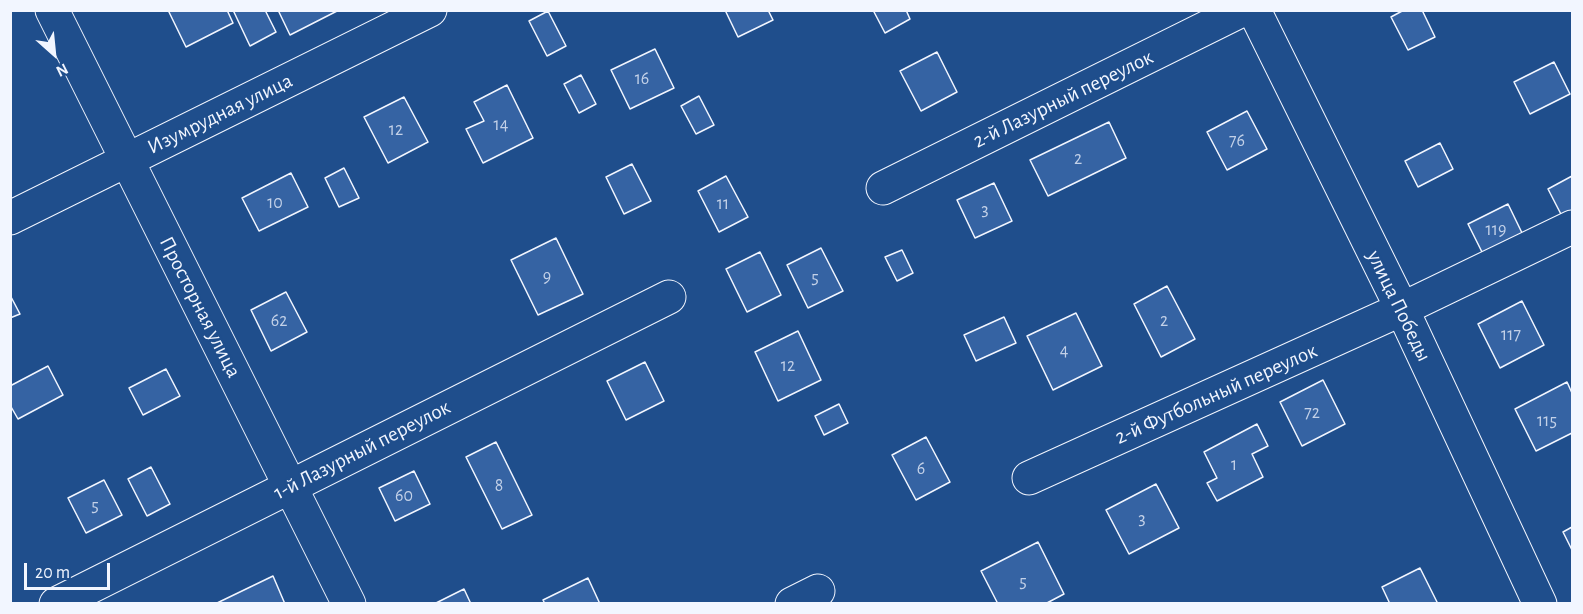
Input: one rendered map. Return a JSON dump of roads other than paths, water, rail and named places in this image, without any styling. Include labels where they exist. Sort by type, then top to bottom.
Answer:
[{"type":"street","name":"Просторная улица","points":[[52,10],[349,603]]},
{"type":"street","name":"Изумрудная улица","points":[[10,218],[430,10]]},
{"type":"street","name":"2-й Лазурный переулок","points":[[883,188],[1242,10]]},
{"type":"street","name":"улица Победы","points":[[1254,10],[1402,309],[1540,603]]},
{"type":"street","name":"2-й Футбольный переулок","points":[[1029,478],[1402,309],[1572,227]]},
{"type":"street","name":"1-й Лазурный переулок","points":[[56,603],[669,297]]}]
